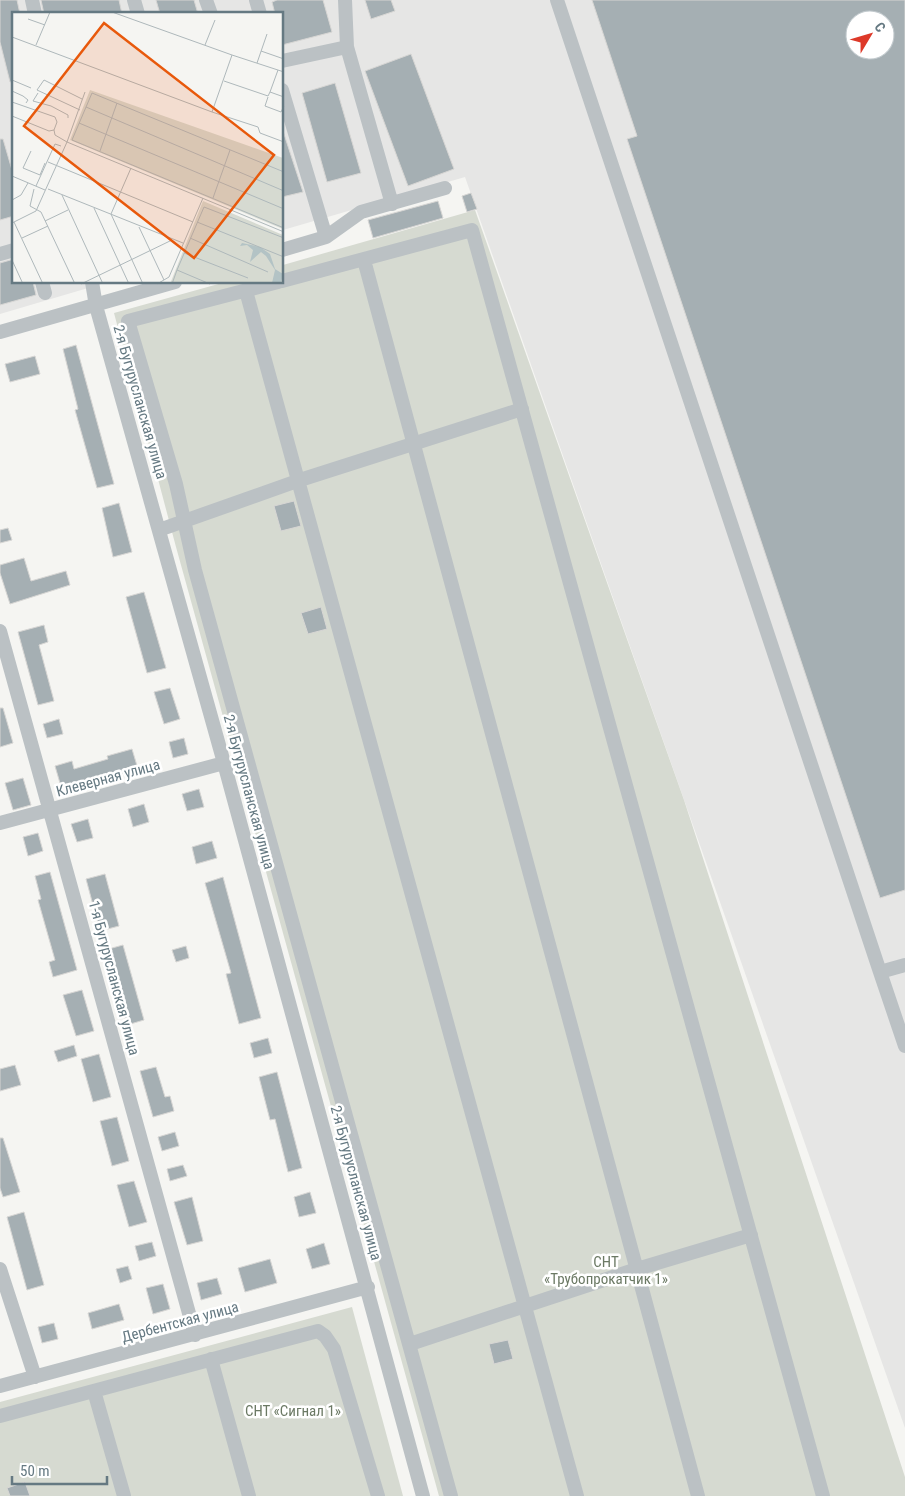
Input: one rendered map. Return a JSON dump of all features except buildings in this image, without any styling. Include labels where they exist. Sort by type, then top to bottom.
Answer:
[{"type":"street","points":[[206,0],[210,12]]},
{"type":"street","points":[[345,0],[347,47],[392,204]]},
{"type":"street","points":[[557,0],[905,1046]]},
{"type":"street","points":[[284,61],[347,47]]},
{"type":"street","points":[[284,97],[326,237]]},
{"type":"street","points":[[284,249],[326,237],[361,212],[445,188]]},
{"type":"street","points":[[284,280],[472,230],[823,1496]]},
{"type":"street","points":[[364,260],[698,1496]]},
{"type":"street","name":"2-я Бугурусланская улица","points":[[92,284],[96,306],[368,1287],[423,1496]]},
{"type":"street","points":[[0,332],[168,284]]},
{"type":"street","points":[[271,284],[128,321],[176,484],[183,522],[318,1019],[451,1496]]},
{"type":"street","points":[[246,291],[300,480],[577,1496]]},
{"type":"street","points":[[159,530],[413,442],[522,409]]},
{"type":"street","name":"1-я Бугурусланская улица","points":[[0,631],[195,1335]]},
{"type":"street","name":"Клеверная улица","points":[[0,823],[224,763]]},
{"type":"street","points":[[880,972],[905,965]]},
{"type":"street","points":[[410,1344],[637,1269],[751,1235]]},
{"type":"street","points":[[0,1269],[4,1301],[35,1377]]},
{"type":"street","name":"Дербентская улица","points":[[0,1386],[368,1287]]},
{"type":"street","points":[[0,1416],[318,1331],[325,1336],[334,1349],[378,1496]]},
{"type":"street","points":[[211,1359],[249,1496]]},
{"type":"street","points":[[94,1391],[124,1496]]},
{"type":"shaded area","points":[[0,0],[905,0],[905,1428],[465,177],[284,230],[284,12],[12,12],[12,284],[102,284],[0,314]]},
{"type":"green space","name":"СНТ «Трубопрокатчик 1»","points":[[475,210],[684,800],[905,1477],[905,1496],[439,1496],[176,547],[114,313],[218,284],[284,284],[284,265]]},
{"type":"green space","name":"СНТ «Сигнал 1»","points":[[352,1307],[403,1496],[0,1496],[0,1402]]}]
